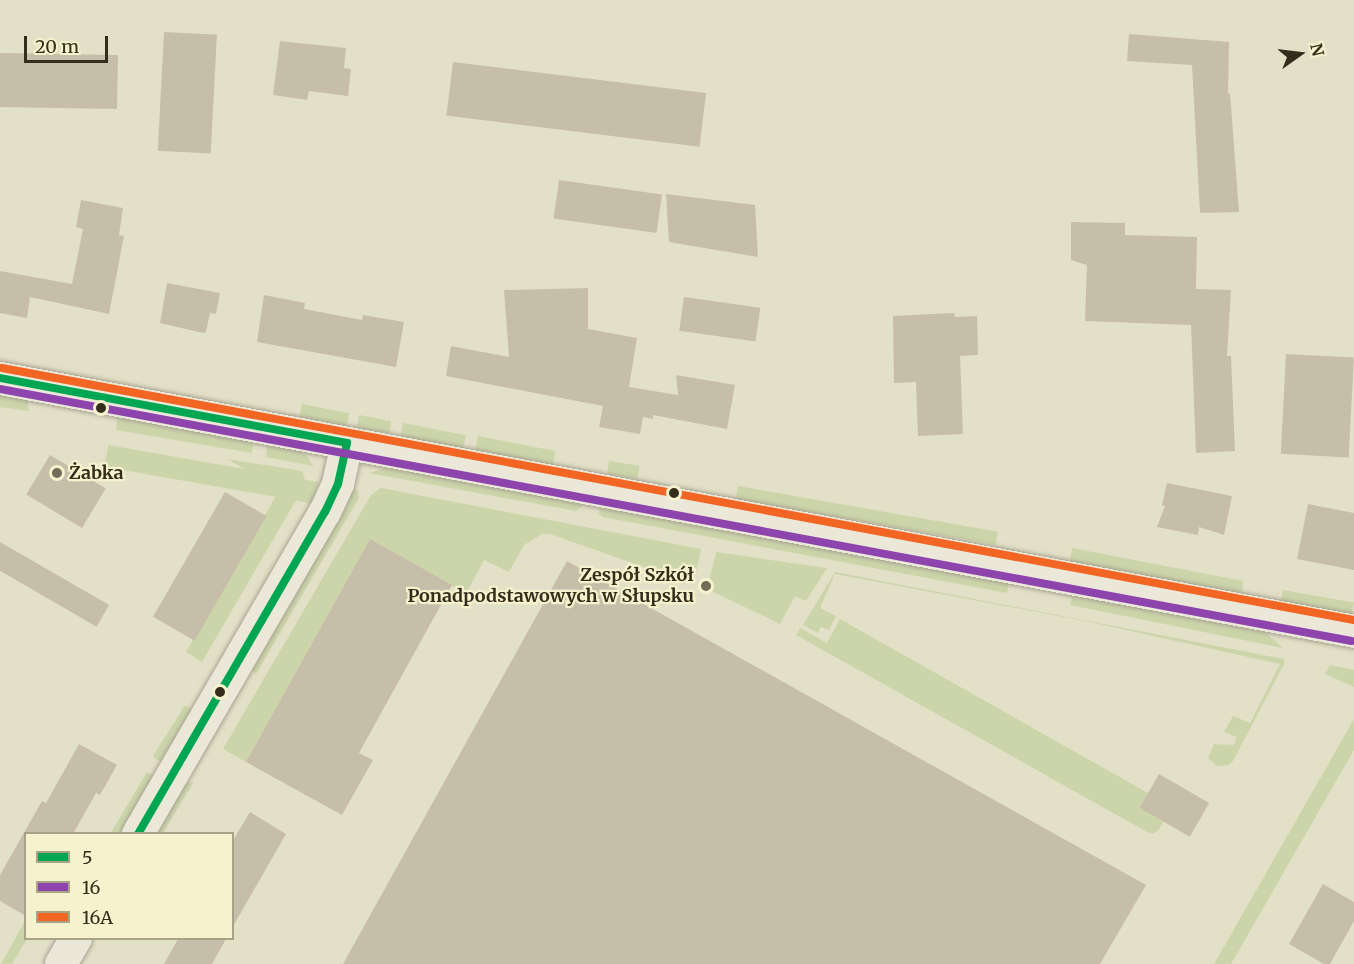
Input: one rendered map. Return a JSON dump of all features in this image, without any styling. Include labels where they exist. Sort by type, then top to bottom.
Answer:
[{"type":"street","points":[[0,378],[1354,631]]},
{"type":"street","points":[[139,832],[325,512],[339,484],[347,443]]},
{"type":"street","points":[[61,964],[75,940]]},
{"type":"green space","points":[[0,393],[27,399],[29,411],[0,407]]},
{"type":"green space","points":[[302,404],[349,413],[347,426],[300,417]]},
{"type":"green space","points":[[118,414],[253,440],[252,453],[116,430]]},
{"type":"green space","points":[[359,415],[391,421],[389,434],[357,428]]},
{"type":"green space","points":[[403,423],[466,435],[463,449],[400,437]]},
{"type":"green space","points":[[478,436],[556,451],[553,466],[475,451]]},
{"type":"green space","points":[[268,443],[297,449],[307,456],[313,466],[266,457]]},
{"type":"green space","points":[[108,445],[318,482],[314,504],[104,467]]},
{"type":"green space","points":[[227,459],[302,471],[306,483],[202,662],[186,652],[280,489]]},
{"type":"green space","points":[[609,461],[640,466],[638,479],[607,474]]},
{"type":"green space","points":[[390,467],[583,502],[582,507],[576,511],[369,473]]},
{"type":"green space","points":[[738,486],[998,532],[996,545],[736,499]]},
{"type":"green space","points":[[354,488],[358,491],[359,498],[256,674],[249,668]]},
{"type":"green space","points":[[381,488],[701,549],[697,568],[692,584],[550,534],[542,534],[524,545],[509,572],[484,560],[466,594],[370,539],[246,762],[223,749],[371,495]]},
{"type":"green space","points":[[600,505],[1009,582],[1007,593],[603,517],[599,514]]},
{"type":"green space","points":[[1072,548],[1243,581],[1242,593],[1070,562]]},
{"type":"green space","points":[[716,552],[827,568],[806,601],[795,596],[780,624],[707,589]]},
{"type":"green space","points":[[835,572],[1284,659],[1284,664],[1233,761],[1228,765],[1217,766],[1208,758],[1214,744],[1234,745],[1237,737],[1224,732],[1233,716],[1250,723],[1280,664],[1090,622],[835,574],[820,608],[836,616],[829,630],[821,627],[818,633],[803,625]]},
{"type":"green space","points":[[1283,590],[1354,603],[1351,616],[1281,604]]},
{"type":"green space","points":[[1073,594],[1262,629],[1283,648],[1070,605]]},
{"type":"green space","points":[[840,619],[1148,793],[1140,808],[1164,821],[1158,831],[1152,834],[1147,832],[796,635],[800,628],[827,643]]},
{"type":"green space","points":[[1330,665],[1354,670],[1354,687],[1325,674]]},
{"type":"green space","points":[[185,705],[193,710],[160,762],[153,757]]},
{"type":"green space","points":[[1354,719],[1354,750],[1231,964],[1214,964]]},
{"type":"green space","points":[[147,772],[154,777],[121,832],[111,832]]},
{"type":"green space","points":[[190,782],[193,783],[164,832],[152,832],[178,788]]},
{"type":"green space","points":[[24,923],[24,940],[26,940],[12,964],[1,964]]},
{"type":"building","points":[[164,32],[217,35],[211,154],[158,151]]},
{"type":"building","points":[[1129,34],[1229,42],[1228,94],[1230,93],[1239,212],[1200,213],[1192,65],[1127,61]]},
{"type":"building","points":[[280,41],[346,48],[344,68],[351,69],[348,96],[309,91],[307,100],[273,95]]},
{"type":"building","points":[[0,53],[118,55],[117,109],[0,107]]},
{"type":"building","points":[[453,62],[706,93],[700,147],[446,116]]},
{"type":"building","points":[[559,180],[662,194],[657,233],[554,219]]},
{"type":"building","points":[[666,194],[755,205],[758,257],[669,242]]},
{"type":"building","points":[[81,200],[123,208],[119,235],[124,236],[109,314],[30,297],[27,318],[0,313],[0,271],[72,284],[83,229],[76,227]]},
{"type":"building","points":[[1071,222],[1125,223],[1125,235],[1197,237],[1196,289],[1231,290],[1227,356],[1231,356],[1235,451],[1196,453],[1191,325],[1085,321],[1087,265],[1071,260]]},
{"type":"building","points":[[167,283],[220,293],[216,314],[210,313],[206,332],[160,323]]},
{"type":"building","points":[[588,288],[588,329],[637,338],[629,387],[678,395],[676,375],[735,385],[727,429],[653,415],[653,419],[643,417],[640,434],[599,427],[603,406],[446,376],[451,346],[509,357],[504,290]]},
{"type":"building","points":[[264,295],[305,303],[304,309],[362,320],[363,315],[404,322],[396,367],[257,342]]},
{"type":"building","points":[[684,297],[760,308],[756,341],[679,331]]},
{"type":"building","points":[[954,313],[955,317],[977,316],[978,355],[960,356],[963,434],[918,436],[916,382],[894,383],[893,316]]},
{"type":"building","points":[[1286,354],[1354,358],[1349,457],[1281,454]]},
{"type":"building","points":[[50,455],[106,488],[82,528],[26,494]]},
{"type":"building","points":[[1167,483],[1232,496],[1224,535],[1199,527],[1198,535],[1157,527],[1165,506],[1162,505]]},
{"type":"building","points":[[225,492],[267,516],[195,641],[153,617]]},
{"type":"building","points":[[1308,504],[1354,513],[1354,570],[1297,559]]},
{"type":"building","points":[[370,539],[452,585],[359,753],[373,760],[342,815],[246,762]]},
{"type":"building","points":[[0,542],[109,605],[97,627],[0,571]]},
{"type":"building","points":[[567,561],[1146,885],[1100,964],[343,964]]},
{"type":"building","points":[[79,744],[117,765],[100,795],[96,793],[74,832],[24,832],[42,801],[46,803]]},
{"type":"building","points":[[1159,774],[1209,803],[1190,837],[1140,808]]},
{"type":"building","points":[[250,812],[286,834],[234,925],[234,839]]},
{"type":"building","points":[[24,833],[24,915],[0,901],[0,875]]},
{"type":"building","points":[[1323,884],[1354,902],[1354,921],[1330,964],[1324,964],[1289,944]]},
{"type":"building","points":[[177,940],[225,940],[212,964],[164,964]]},
{"type":"transit line","name":"16A","points":[[2,368],[1354,620]]},
{"type":"transit line","name":"5","points":[[0,378],[347,443]]},
{"type":"transit line","name":"16","points":[[0,389],[1352,641]]},
{"type":"transit line","name":"5","points":[[139,832],[325,512],[338,484],[347,443]]},
{"type":"place","name":"Żabka","points":[[57,473]]},
{"type":"place","name":"Zespół Szkół Ponadpodstawowych w Słupsku","points":[[706,586]]}]
